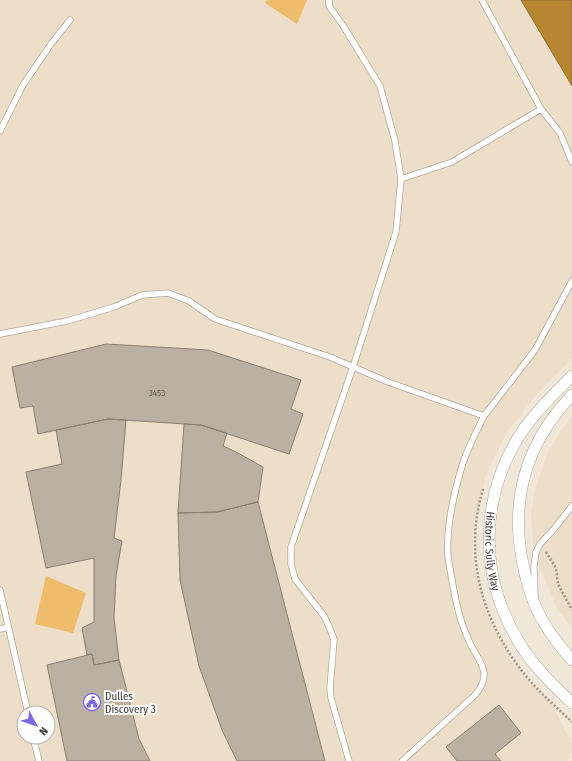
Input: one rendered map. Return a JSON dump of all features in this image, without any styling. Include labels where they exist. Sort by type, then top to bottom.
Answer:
[{"type":"street","name":"Historic Sully Way","points":[[572,376],[535,414],[514,444],[500,475],[488,529],[491,570],[502,607],[511,626],[520,644],[534,663],[572,704]]},
{"type":"street","points":[[572,395],[556,412],[540,436],[528,464],[520,493],[518,521],[520,552],[527,582],[536,607],[549,631],[572,660]]},
{"type":"lane","points":[[329,0],[329,6],[344,27],[380,86],[395,141],[402,179],[396,232],[291,548],[291,564],[295,579],[324,616],[334,639],[330,688],[331,698],[349,761]]},
{"type":"lane","points":[[482,0],[541,109],[560,133],[572,162]]},
{"type":"lane","points":[[0,131],[22,85],[70,20]]},
{"type":"lane","points":[[402,179],[452,162],[541,109]]},
{"type":"lane","points":[[402,761],[482,687],[484,669],[470,642],[462,622],[455,595],[448,555],[454,497],[462,465],[484,416],[535,350],[572,281]]},
{"type":"lane","points":[[0,334],[67,322],[114,307],[142,295],[168,293],[189,301],[215,319],[330,357],[388,382],[484,416]]},
{"type":"lane","points":[[536,607],[534,566],[536,552],[540,544],[572,506]]},
{"type":"lane","points":[[0,590],[26,705]]},
{"type":"lane","points":[[0,629],[8,627]]},
{"type":"lane","points":[[35,745],[39,761]]},
{"type":"path","points":[[546,552],[556,568],[558,584],[572,610]]},
{"type":"shaded area","points":[[0,0],[572,0],[572,359],[537,394],[506,434],[486,474],[474,527],[472,556],[487,614],[515,666],[554,708],[572,744],[572,752],[568,761],[0,761]]},
{"type":"shaded area","points":[[267,0],[307,0],[297,24],[265,3]]},
{"type":"shaded area","points":[[521,0],[572,0],[572,86]]},
{"type":"shaded area","points":[[572,415],[572,628],[558,610],[534,555],[531,515],[535,488],[549,449]]},
{"type":"shaded area","points":[[46,576],[86,593],[73,633],[35,624]]},
{"type":"building","points":[[106,344],[208,350],[301,380],[291,409],[303,414],[289,454],[201,425],[108,419],[38,434],[33,406],[20,408],[12,367]]},
{"type":"building","points":[[108,419],[126,420],[114,538],[122,541],[116,576],[114,618],[119,660],[94,665],[92,654],[87,655],[82,628],[94,622],[94,558],[46,568],[26,472],[62,464],[56,430]]},
{"type":"building","points":[[184,424],[201,425],[227,433],[223,446],[263,467],[258,502],[217,512],[178,513]]},
{"type":"building","points":[[258,502],[325,761],[237,761],[222,730],[199,666],[180,580],[178,513],[217,512]]},
{"type":"building","name":"Dulles Discovery 3","points":[[92,654],[94,665],[119,660],[139,739],[150,761],[67,761],[47,665]]},
{"type":"building","points":[[499,705],[521,733],[495,754],[501,761],[457,761],[446,747]]},
{"type":"place","name":"Dulles Discovery 3","points":[[92,702]]}]
